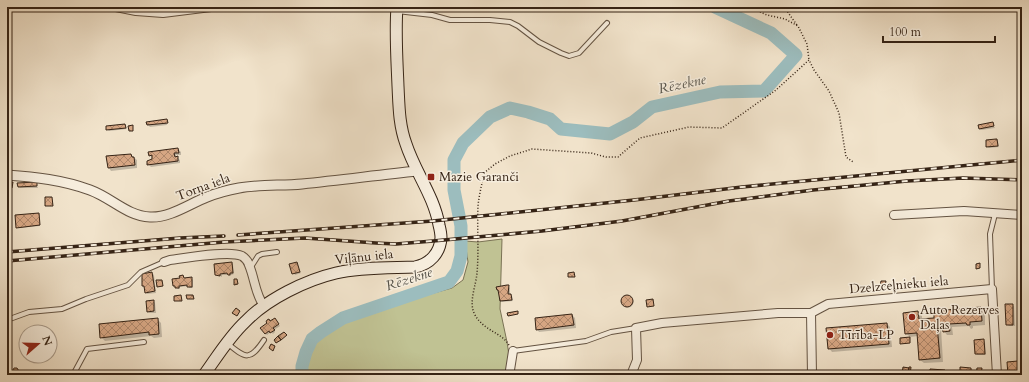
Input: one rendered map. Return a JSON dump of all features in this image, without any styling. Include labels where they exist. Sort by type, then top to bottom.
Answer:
[{"type":"main road","points":[[397,9],[396,53],[401,125],[406,145],[420,176]]},
{"type":"main road","name":"Viļānu iela","points":[[204,375],[245,321],[264,306],[301,285],[324,276],[337,273],[415,267],[428,263],[433,259],[441,238],[436,209],[420,176]]},
{"type":"street","points":[[116,7],[136,11],[163,13],[212,7]]},
{"type":"street","name":"Torņa iela","points":[[7,175],[32,176],[59,181],[91,190],[131,213],[152,217],[169,214],[223,191],[240,188],[420,176]]},
{"type":"street","points":[[894,215],[964,211],[1022,215]]},
{"type":"street","points":[[164,262],[170,260],[233,254],[241,255],[245,258],[250,267],[258,295],[264,306]]},
{"type":"street","points":[[992,288],[997,375]]},
{"type":"street","name":"Dzelzceļnieku iela","points":[[811,313],[828,304],[992,288]]},
{"type":"street","points":[[631,375],[637,360],[636,328],[662,323],[716,318],[778,313],[811,313],[812,375]]},
{"type":"street","points":[[511,375],[510,370],[513,351]]},
{"type":"lane","points":[[397,9],[432,15],[450,20],[490,20],[510,22],[518,26],[539,42],[569,56],[579,53],[607,23]]},
{"type":"lane","points":[[992,288],[990,234],[995,213]]},
{"type":"lane","points":[[250,267],[258,256],[277,252]]},
{"type":"lane","points":[[7,320],[29,312],[62,308],[128,285],[141,272],[164,262]]},
{"type":"lane","points":[[513,351],[586,341],[611,332],[636,328]]},
{"type":"lane","points":[[227,343],[241,354],[250,355],[254,354],[264,340]]},
{"type":"lane","points":[[73,375],[87,349],[144,342]]},
{"type":"path","points":[[749,7],[767,15],[784,19],[798,26]]},
{"type":"path","points":[[784,7],[798,26],[807,44],[809,60],[814,70],[829,91],[839,113],[846,157],[853,162]]},
{"type":"path","points":[[513,351],[507,342],[479,322],[474,314],[472,303],[477,274],[478,205],[484,173],[510,156],[532,149],[591,153],[606,157],[618,157],[640,138],[689,127],[722,128],[776,90],[809,60]]},
{"type":"green space","points":[[502,239],[500,309],[512,375],[308,375],[302,366],[321,332],[343,318],[452,288],[463,280],[468,262],[465,241],[478,242]]},
{"type":"building","points":[[167,119],[168,123],[147,125],[146,122]]},
{"type":"building","points":[[993,122],[994,126],[979,129],[978,125]]},
{"type":"building","points":[[125,124],[126,128],[106,130],[106,126]]},
{"type":"building","points":[[133,125],[133,131],[129,131],[128,126]]},
{"type":"building","points":[[997,139],[998,146],[986,147],[986,140]]},
{"type":"building","points":[[178,148],[179,153],[174,153],[175,157],[178,156],[178,161],[147,165],[147,161],[152,159],[152,155],[149,156],[148,152]]},
{"type":"building","points":[[131,154],[132,157],[134,157],[135,165],[108,168],[106,156]]},
{"type":"building","points":[[13,182],[12,188],[9,188],[9,183]]},
{"type":"building","points":[[37,182],[37,186],[18,187],[17,183]]},
{"type":"building","points":[[45,197],[52,197],[53,206],[45,206]]},
{"type":"building","points":[[39,213],[40,225],[16,228],[15,215]]},
{"type":"building","points":[[232,262],[233,273],[230,273],[230,275],[227,273],[220,274],[220,276],[215,275],[214,264]]},
{"type":"building","points":[[297,262],[300,272],[292,274],[289,264]]},
{"type":"building","points":[[980,263],[980,268],[976,269],[976,264]]},
{"type":"building","points":[[152,272],[155,291],[145,293],[144,286],[142,286],[142,274]]},
{"type":"building","points":[[574,272],[575,277],[568,277],[568,273]]},
{"type":"building","points":[[183,275],[184,278],[192,277],[192,287],[187,287],[187,285],[175,288],[175,286],[173,286],[172,279],[180,278],[179,276]]},
{"type":"building","points":[[234,279],[237,279],[238,284],[234,285]]},
{"type":"building","points":[[156,280],[162,280],[163,286],[157,287]]},
{"type":"building","points":[[881,281],[886,281],[885,286],[880,286]]},
{"type":"building","points":[[509,285],[508,294],[511,294],[512,300],[500,301],[496,287]]},
{"type":"building","points":[[181,295],[182,301],[174,301],[174,296]]},
{"type":"building","points":[[186,295],[193,295],[194,299],[187,299]]},
{"type":"building","points":[[625,295],[629,295],[633,301],[629,307],[625,307],[621,303],[621,299]]},
{"type":"building","points":[[653,299],[654,306],[647,307],[646,300]]},
{"type":"building","points":[[154,300],[154,311],[147,312],[146,301]]},
{"type":"building","points":[[1005,304],[1013,304],[1013,325],[1006,325]]},
{"type":"building","points":[[981,307],[982,321],[970,322],[970,325],[967,325],[966,323],[949,324],[950,331],[943,332],[942,325],[937,325],[940,358],[919,360],[917,333],[905,334],[903,313],[918,311],[919,319],[934,318],[934,311]]},
{"type":"building","points":[[236,308],[240,311],[237,316],[232,313]]},
{"type":"building","points":[[518,311],[518,314],[508,316],[507,313]]},
{"type":"building","points":[[572,314],[574,325],[536,330],[535,318]]},
{"type":"building","points":[[158,318],[159,334],[149,335],[149,332],[100,338],[99,324]]},
{"type":"building","points":[[275,318],[279,324],[273,328],[275,330],[270,333],[269,331],[265,334],[260,328],[267,323],[267,320],[269,319],[270,321]]},
{"type":"building","points":[[887,323],[889,344],[828,349],[826,328]]},
{"type":"building","points":[[284,332],[287,335],[281,340],[278,336]]},
{"type":"building","points":[[278,336],[281,340],[276,343],[274,340]]},
{"type":"building","points":[[910,337],[910,343],[900,344],[900,338]]},
{"type":"building","points":[[984,339],[985,354],[975,354],[974,340]]},
{"type":"building","points":[[271,344],[275,346],[273,351],[269,348]]},
{"type":"building","points":[[1018,361],[1020,375],[1008,375],[1007,362]]},
{"type":"building","points":[[903,367],[909,368],[908,375],[902,374]]},
{"type":"building","points":[[909,367],[911,367],[910,375],[908,375]]},
{"type":"building","points":[[960,367],[971,368],[971,374],[960,375]]},
{"type":"building","points":[[14,368],[17,368],[19,371],[18,374],[14,374],[12,372]]},
{"type":"building","points":[[977,368],[982,368],[981,375],[976,375]]},
{"type":"building","points":[[930,369],[945,370],[944,373],[930,372]]},
{"type":"building","points":[[227,371],[232,374],[225,375]]},
{"type":"waterway","name":"Rēzekne","points":[[302,375],[302,366],[312,339],[343,318],[449,282],[457,271],[461,256],[461,226],[454,190],[454,160],[463,143],[490,117],[510,108],[550,119],[561,129],[610,134],[633,122],[652,107],[720,92],[764,91],[796,55],[771,33],[715,7]]},
{"type":"railway","points":[[238,235],[433,221],[742,187],[1022,160]]},
{"type":"railway","points":[[7,261],[224,242],[305,238],[396,244],[542,231],[622,221],[729,201],[813,190],[907,181],[963,178],[1022,180]]},
{"type":"railway","points":[[7,252],[180,238],[224,236]]},
{"type":"place","name":"Mazie Garanči","points":[[431,177]]},
{"type":"place","name":"Auto Rezerves Daļas","points":[[912,317]]},
{"type":"place","name":"Tīrība-LP","points":[[830,335]]}]
